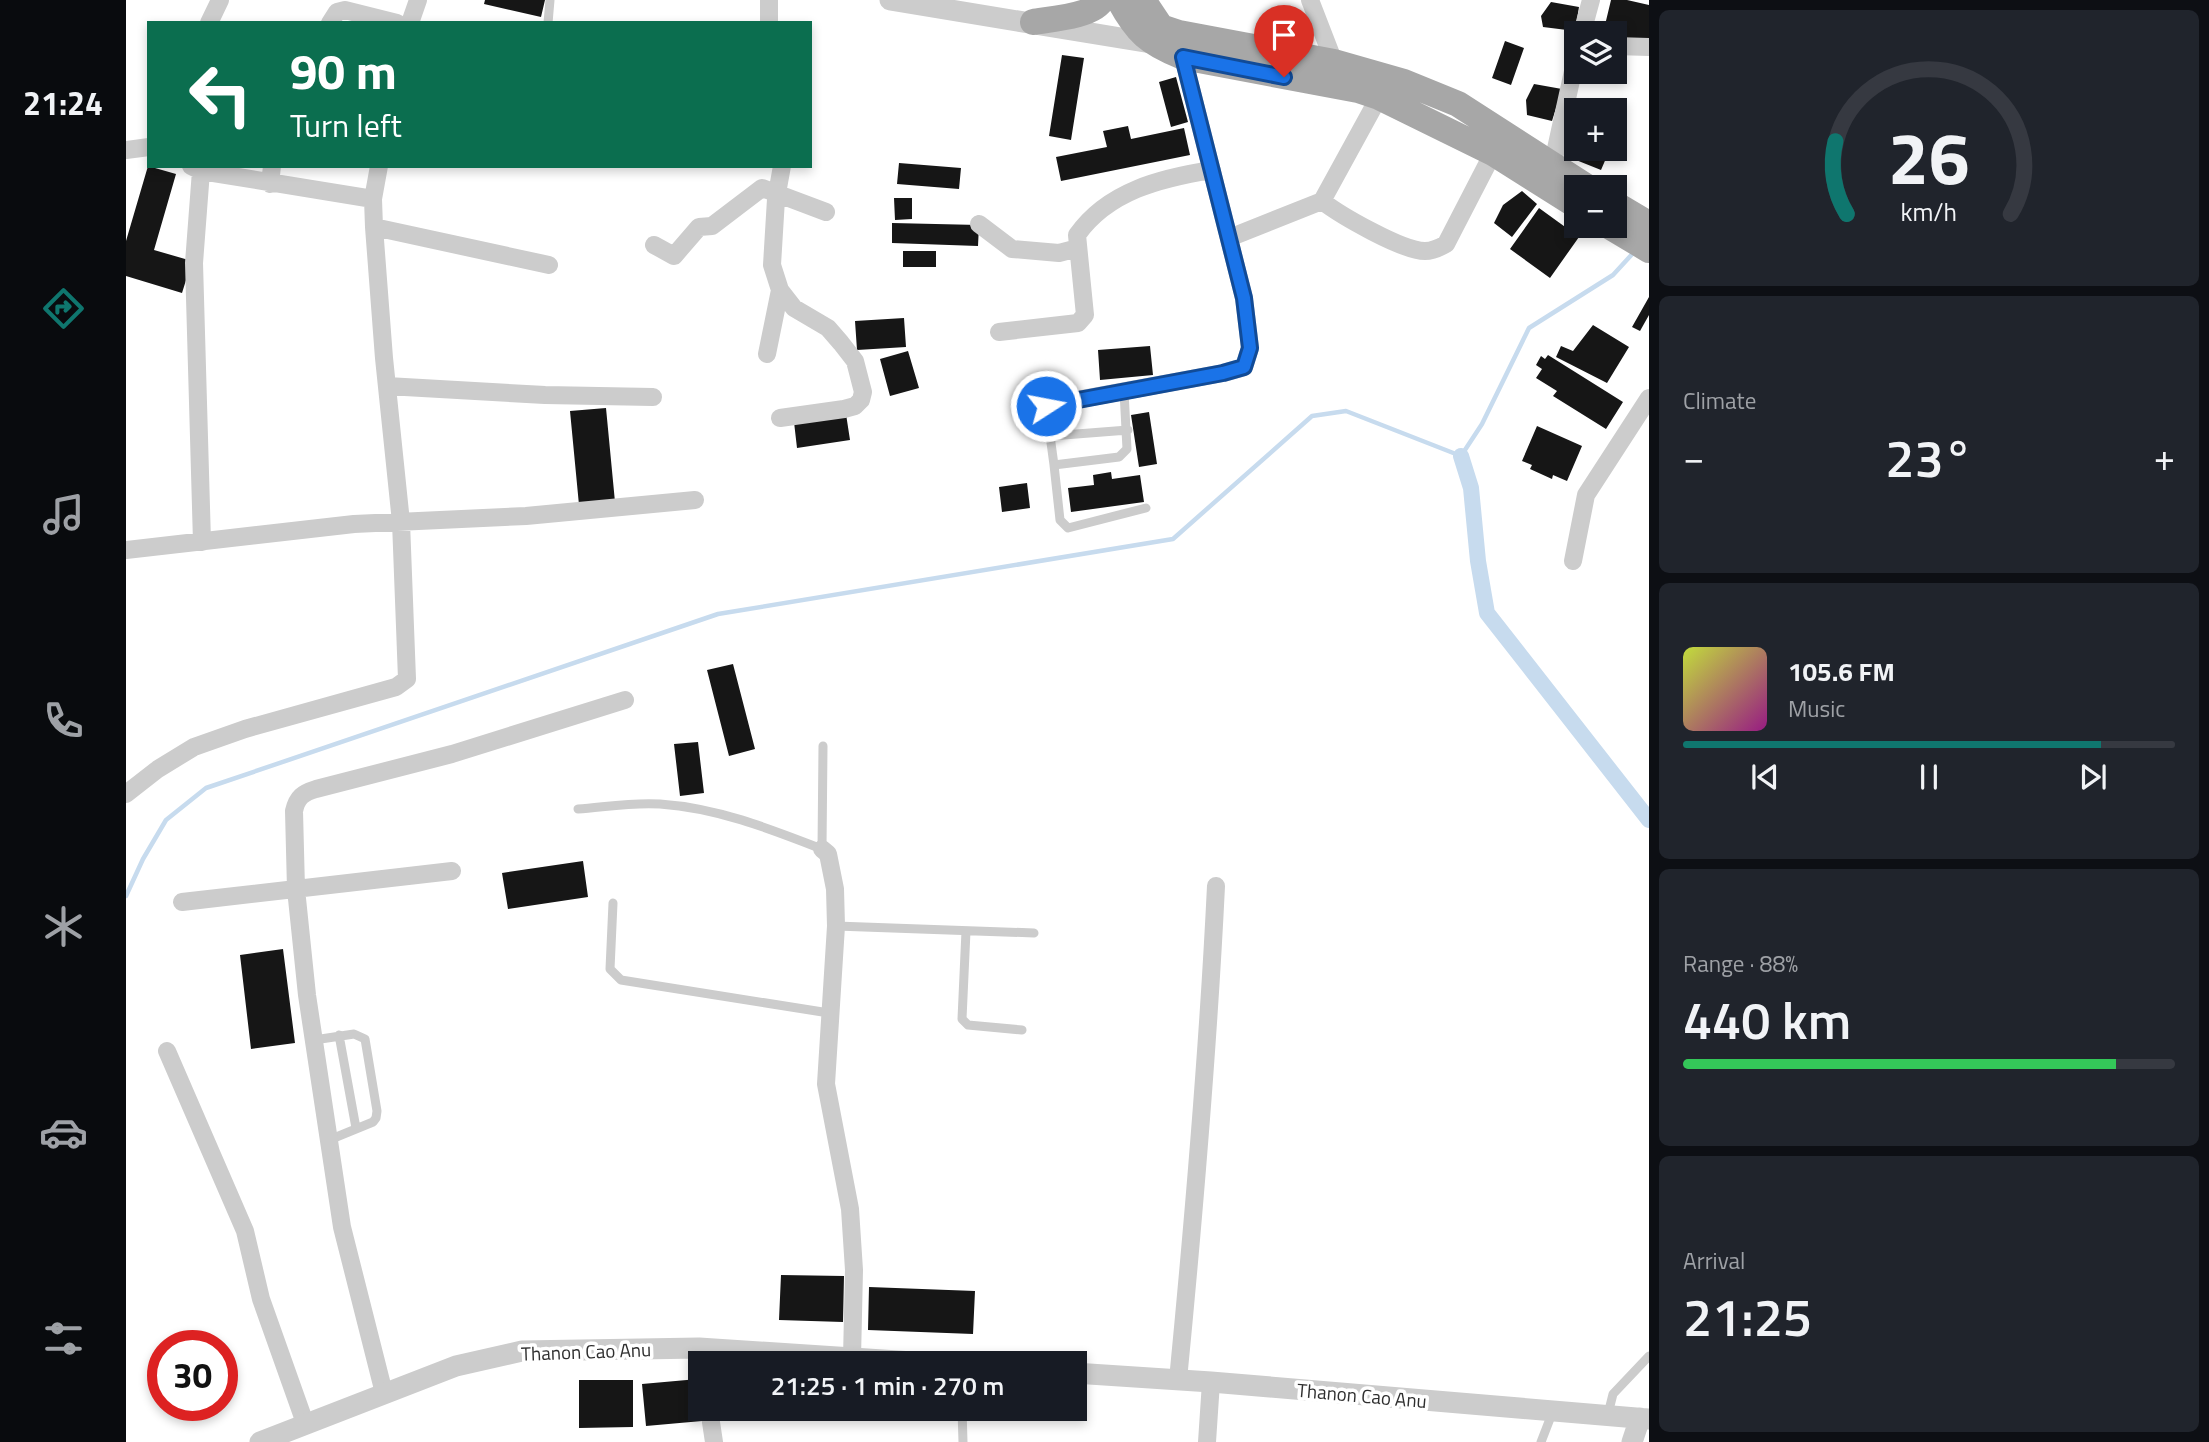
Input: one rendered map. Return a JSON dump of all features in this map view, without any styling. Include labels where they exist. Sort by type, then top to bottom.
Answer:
[{"type":"main road","points":[[1033,22],[1087,12],[1099,6],[1102,0]]},
{"type":"main road","points":[[1134,6],[1156,35],[1183,57],[1358,90],[1379,97],[1564,187]]},
{"type":"main road","points":[[1156,35],[1179,33],[1334,62],[1404,82],[1458,104],[1552,167],[1564,179]]},
{"type":"main road","points":[[1627,222],[1649,250]]},
{"type":"street","points":[[210,21],[220,0]]},
{"type":"street","points":[[412,21],[418,0]]},
{"type":"street","points":[[769,0],[769,21]]},
{"type":"street","points":[[891,0],[1033,22],[1156,35]]},
{"type":"street","points":[[1310,0],[1334,62]]},
{"type":"street","points":[[1585,21],[1591,0]]},
{"type":"street","points":[[1033,22],[1100,24],[1134,6]]},
{"type":"street","points":[[331,21],[337,12],[345,10],[389,21]]},
{"type":"street","points":[[1627,46],[1649,47]]},
{"type":"street","points":[[1042,406],[1244,367],[1250,348],[1244,298],[1183,57]]},
{"type":"street","points":[[1552,167],[1570,84]]},
{"type":"street","points":[[1229,238],[1322,201],[1379,97]]},
{"type":"street","points":[[126,150],[147,147]]},
{"type":"street","points":[[1322,201],[1335,211],[1409,249],[1438,249],[1446,244],[1493,153]]},
{"type":"street","points":[[126,794],[158,769],[194,747],[245,729],[396,687],[407,679],[401,522],[374,227],[373,199],[379,168]]},
{"type":"street","points":[[780,418],[844,410],[862,400],[863,392],[855,361],[842,344],[828,328],[794,308],[780,290],[772,265],[777,193],[782,168]]},
{"type":"street","points":[[202,542],[194,263],[196,169],[271,175],[373,199]]},
{"type":"street","points":[[999,332],[1078,323],[1085,315],[1077,235],[1088,220],[1124,194],[1170,176],[1212,170]]},
{"type":"street","points":[[654,245],[674,256],[699,227],[712,226],[760,188],[826,212]]},
{"type":"street","points":[[979,224],[1012,249],[1059,253],[1078,248]]},
{"type":"street","points":[[374,227],[549,265]]},
{"type":"street","points":[[767,354],[780,290]]},
{"type":"street","points":[[387,386],[545,395],[653,397]]},
{"type":"street","points":[[1573,561],[1586,495],[1649,398]]},
{"type":"street","points":[[126,550],[354,524],[526,516],[695,500]]},
{"type":"street","points":[[384,1392],[342,1227],[314,1040],[296,889],[296,800],[304,793],[452,754],[625,700]]},
{"type":"street","points":[[821,849],[828,854],[832,865],[835,889],[836,926],[826,1084],[850,1209],[854,1270],[852,1351]]},
{"type":"street","points":[[182,902],[452,872]]},
{"type":"street","points":[[1178,1380],[1198,1180],[1216,886]]},
{"type":"street","points":[[167,1051],[244,1231],[261,1300],[305,1423]]},
{"type":"street","name":"Thanon Cao Anu","points":[[273,1439],[305,1423],[456,1366],[522,1351],[688,1356]]},
{"type":"street","name":"Thanon Cao Anu","points":[[1087,1374],[1644,1419]]},
{"type":"street","points":[[1207,1442],[1210,1382]]},
{"type":"street","points":[[1632,1442],[1644,1419]]},
{"type":"street","points":[[711,1421],[714,1442]]},
{"type":"lane","points":[[548,21],[550,0]]},
{"type":"lane","points":[[1054,466],[1123,456],[1127,449],[1128,430],[1124,391]]},
{"type":"lane","points":[[1042,406],[1051,436],[1060,520],[1068,528],[1146,508]]},
{"type":"lane","points":[[1051,436],[1128,430]]},
{"type":"lane","points":[[578,808],[657,804],[707,809],[758,823],[821,849],[823,746]]},
{"type":"lane","points":[[613,903],[610,969],[621,980],[829,1013]]},
{"type":"lane","points":[[836,926],[1034,933]]},
{"type":"lane","points":[[966,931],[962,1019],[968,1025],[1022,1030]]},
{"type":"lane","points":[[314,1040],[354,1034],[365,1039],[376,1118],[373,1122],[329,1140]]},
{"type":"lane","points":[[339,1035],[356,1128]]},
{"type":"lane","points":[[1607,1416],[1613,1394],[1649,1356]]},
{"type":"lane","points":[[1541,1442],[1553,1412]]},
{"type":"lane","points":[[962,1421],[963,1442]]},
{"type":"building","points":[[485,0],[545,0],[541,17],[484,4]]},
{"type":"building","points":[[1611,0],[1649,5],[1649,45],[1627,38],[1627,21],[1606,21]]},
{"type":"building","points":[[1551,2],[1579,7],[1577,21],[1564,21],[1564,30],[1543,27],[1541,16]]},
{"type":"building","points":[[1505,41],[1524,48],[1511,85],[1492,78]]},
{"type":"building","points":[[1062,55],[1084,58],[1071,140],[1049,136]]},
{"type":"building","points":[[1176,77],[1188,122],[1171,127],[1159,82]]},
{"type":"building","points":[[1534,84],[1562,89],[1552,121],[1527,115],[1526,100]]},
{"type":"building","points":[[1128,126],[1131,139],[1184,128],[1190,155],[1061,181],[1056,157],[1107,147],[1103,131]]},
{"type":"building","points":[[1578,161],[1605,161],[1601,170]]},
{"type":"building","points":[[899,163],[961,168],[959,189],[897,184]]},
{"type":"building","points":[[147,168],[176,174],[154,250],[192,261],[182,293],[126,276],[126,241]]},
{"type":"building","points":[[1522,191],[1537,204],[1512,237],[1494,223],[1503,205]]},
{"type":"building","points":[[894,198],[912,198],[912,219],[895,220]]},
{"type":"building","points":[[1539,208],[1564,226],[1564,238],[1578,238],[1550,278],[1510,249]]},
{"type":"building","points":[[892,223],[979,225],[978,246],[892,243]]},
{"type":"building","points":[[903,251],[936,251],[936,267],[903,267]]},
{"type":"building","points":[[1649,297],[1649,315],[1640,331],[1632,327]]},
{"type":"building","points":[[904,318],[906,347],[857,350],[855,321]]},
{"type":"building","points":[[1593,325],[1629,347],[1607,383],[1556,357],[1561,346],[1573,351]]},
{"type":"building","points":[[1150,346],[1153,375],[1100,380],[1098,350]]},
{"type":"building","points":[[908,351],[919,388],[890,396],[880,359]]},
{"type":"building","points":[[1548,355],[1623,402],[1606,429],[1553,396],[1557,391],[1536,378],[1542,369],[1536,365],[1541,356],[1545,359]]},
{"type":"building","points":[[606,408],[615,502],[579,505],[570,411]]},
{"type":"building","points":[[1149,412],[1157,464],[1139,467],[1131,415]]},
{"type":"building","points":[[846,414],[850,440],[797,448],[794,422]]},
{"type":"building","points":[[1537,426],[1582,446],[1567,481],[1553,475],[1552,479],[1530,469],[1532,465],[1522,461]]},
{"type":"building","points":[[1111,472],[1112,479],[1140,475],[1144,502],[1071,512],[1068,488],[1094,485],[1093,475]]},
{"type":"building","points":[[1027,483],[1030,508],[1002,512],[999,487]]},
{"type":"building","points":[[733,664],[755,749],[729,756],[707,670]]},
{"type":"building","points":[[698,742],[704,793],[680,796],[674,744]]},
{"type":"building","points":[[583,861],[588,897],[508,909],[502,873]]},
{"type":"building","points":[[283,949],[295,1043],[251,1049],[240,955]]},
{"type":"building","points":[[781,1275],[844,1276],[843,1322],[779,1320]]},
{"type":"building","points":[[869,1287],[975,1291],[973,1334],[868,1330]]},
{"type":"building","points":[[579,1380],[633,1380],[633,1427],[579,1428]]},
{"type":"building","points":[[688,1380],[688,1421],[702,1421],[646,1426],[642,1384]]},
{"type":"waterway","points":[[126,896],[143,859],[166,820],[206,788],[718,614],[1173,539],[1312,416],[1346,411],[1461,456],[1482,424],[1529,328],[1613,275],[1635,251]]},
{"type":"waterway","points":[[1461,456],[1471,488],[1478,561],[1487,613],[1649,820]]},
{"type":"route","points":[[1046,406],[1244,367],[1250,348],[1244,298],[1183,57],[1284,77]]}]
